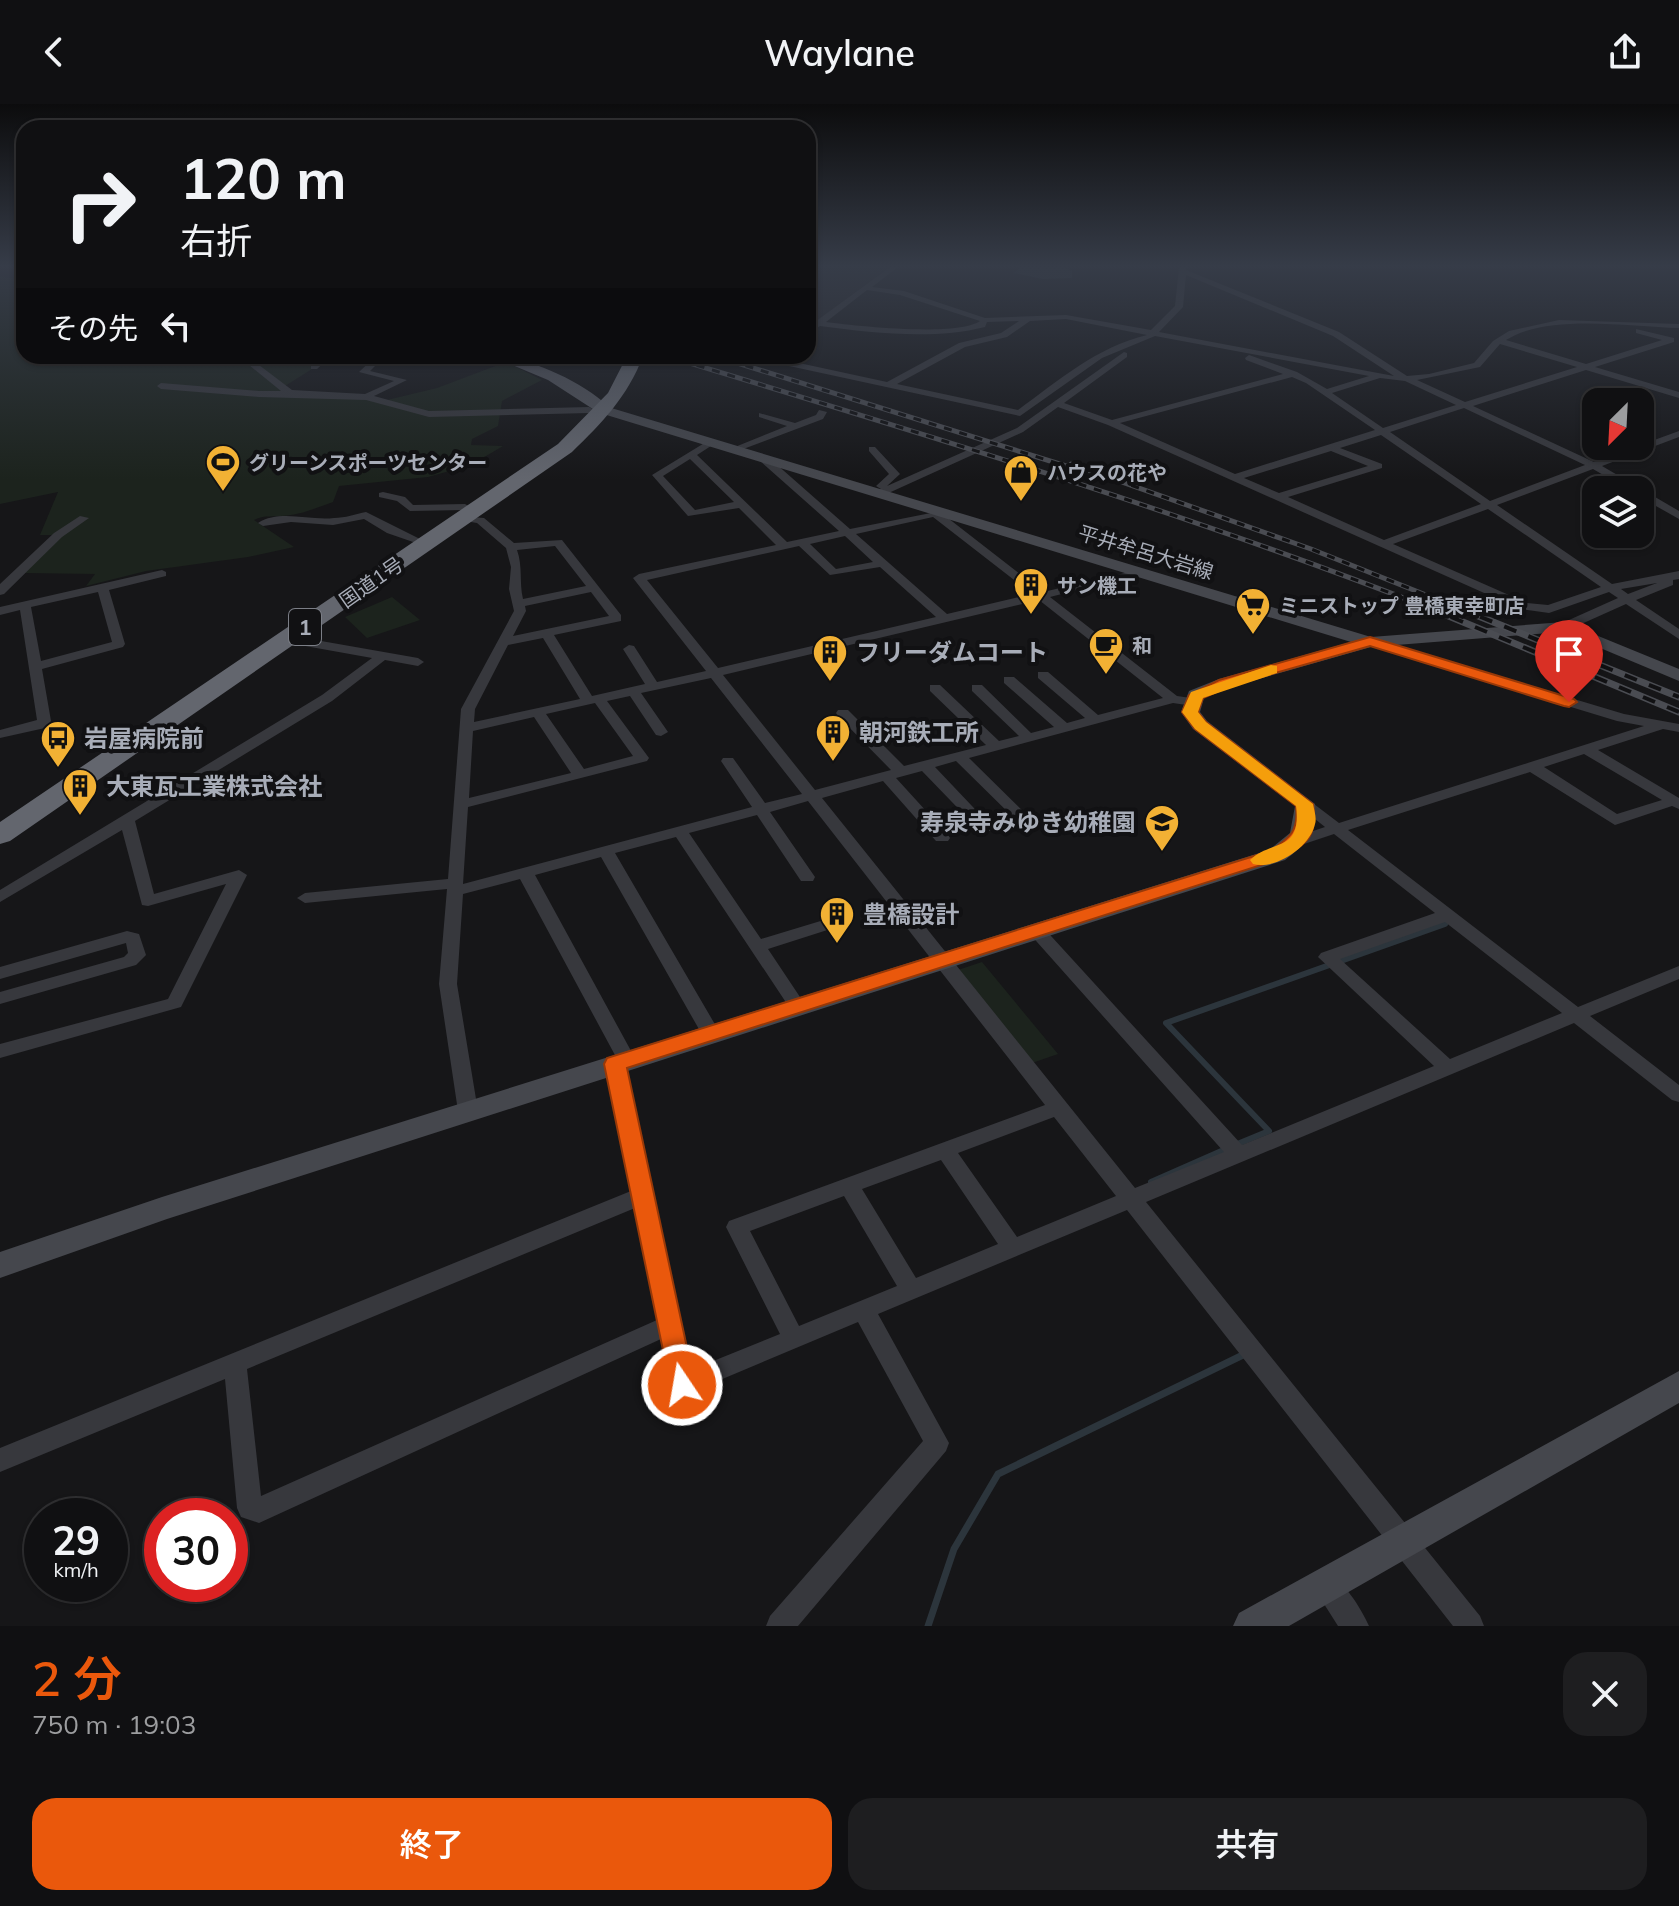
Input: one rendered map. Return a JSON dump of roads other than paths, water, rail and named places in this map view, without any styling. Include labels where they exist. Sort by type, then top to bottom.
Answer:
[{"type":"highway","name":"国道1号","points":[[0,835],[287,639],[464,513],[565,448],[595,408],[625,385],[628,364]]},
{"type":"highway","name":"国道1号","points":[[0,820],[416,540],[464,513]]},
{"type":"main road","points":[[519,364],[553,377],[595,408]]},
{"type":"street","points":[[888,385],[962,345],[991,338]]},
{"type":"street","points":[[792,364],[1020,413],[1088,365],[1136,338]]},
{"type":"street","points":[[876,493],[1020,430],[1147,338]]},
{"type":"street","points":[[1184,338],[1407,379],[1477,365],[1482,355],[1504,338]]},
{"type":"street","points":[[1344,338],[1384,368],[1613,476]]},
{"type":"street","points":[[1234,478],[1671,340],[1664,338]]},
{"type":"street","points":[[1199,340],[1294,374],[1326,392],[1679,635]]},
{"type":"street","points":[[1499,341],[1679,395]]},
{"type":"street","points":[[255,364],[290,393]]},
{"type":"street","points":[[314,367],[318,364]]},
{"type":"street","points":[[366,397],[403,380],[363,372],[372,364]]},
{"type":"street","points":[[1111,423],[1327,365]]},
{"type":"street","points":[[1326,392],[1382,375]]},
{"type":"street","points":[[161,386],[366,397],[429,414],[595,408]]},
{"type":"street","points":[[1056,403],[1111,423],[1538,610],[1609,588],[1679,576]]},
{"type":"street","name":"平井牟呂大岩線","points":[[595,408],[1370,642],[1564,627],[1679,676]]},
{"type":"street","points":[[735,449],[820,417],[822,412]]},
{"type":"street","points":[[762,415],[795,426]]},
{"type":"street","points":[[1383,544],[1679,434]]},
{"type":"street","points":[[711,442],[657,475],[692,514],[742,504]]},
{"type":"street","points":[[1278,497],[1378,466],[1330,447]]},
{"type":"street","points":[[872,449],[895,474],[876,493]]},
{"type":"street","points":[[690,454],[742,504],[834,573],[883,563]]},
{"type":"street","points":[[763,458],[945,619]]},
{"type":"street","points":[[383,495],[401,499],[410,508],[464,513],[480,520],[511,547],[517,567],[517,604],[520,611],[468,709],[466,728],[448,984],[468,1111]]},
{"type":"street","points":[[1654,501],[1679,516]]},
{"type":"street","points":[[1470,1626],[639,578],[939,513],[1040,597],[1183,701],[1200,725],[1679,1095]]},
{"type":"street","points":[[263,523],[291,519],[333,522],[366,515],[391,531],[416,540]]},
{"type":"street","points":[[0,591],[58,535],[84,518]]},
{"type":"street","points":[[504,642],[617,618],[558,542],[511,547]]},
{"type":"street","points":[[466,728],[1138,573]]},
{"type":"street","points":[[0,611],[162,574]]},
{"type":"street","points":[[1564,627],[1679,576]]},
{"type":"street","points":[[517,604],[594,588]]},
{"type":"street","points":[[35,667],[117,647],[119,644],[103,589]]},
{"type":"street","points":[[0,734],[40,725],[44,721],[25,605]]},
{"type":"street","points":[[461,804],[642,758],[594,700],[546,633]]},
{"type":"street","points":[[287,639],[418,662]]},
{"type":"street","points":[[305,898],[455,887],[525,872],[1064,728],[1183,701],[1225,683],[1370,642],[1622,718],[1679,728]]},
{"type":"street","points":[[629,649],[654,687]]},
{"type":"street","points":[[0,897],[327,698],[382,656]]},
{"type":"street","points":[[1043,675],[1096,720]]},
{"type":"street","points":[[1009,680],[1064,728]]},
{"type":"street","points":[[935,688],[996,746]]},
{"type":"street","points":[[977,688],[1029,738]]},
{"type":"street","points":[[633,691],[661,732]]},
{"type":"street","points":[[538,712],[580,775]]},
{"type":"street","points":[[843,713],[942,838]]},
{"type":"street","points":[[0,1265],[162,1209],[1035,929],[1277,855],[1298,841],[1662,725]]},
{"type":"street","points":[[1587,750],[1676,802]]},
{"type":"street","points":[[959,756],[1031,827]]},
{"type":"street","points":[[728,761],[807,877]]},
{"type":"street","points":[[925,765],[985,828]]},
{"type":"street","points":[[1533,767],[1615,820],[1676,802]]},
{"type":"street","points":[[1298,841],[1307,823],[1305,804]]},
{"type":"street","points":[[0,1051],[175,1003],[239,875],[148,901],[127,820]]},
{"type":"street","points":[[680,831],[797,1006]]},
{"type":"street","points":[[606,851],[711,1033]]},
{"type":"street","points":[[525,872],[621,1062],[642,1196],[682,1385],[1679,972]]},
{"type":"street","points":[[1447,915],[1327,957],[1447,1067]]},
{"type":"street","points":[[758,946],[837,921]]},
{"type":"street","points":[[1035,929],[1237,1153]]},
{"type":"street","points":[[0,973],[127,937],[133,938],[137,955],[130,961],[0,998]]},
{"type":"street","points":[[794,1339],[737,1227],[1057,1108]]},
{"type":"street","points":[[945,1150],[1012,1247]]},
{"type":"street","points":[[849,1185],[911,1289]]},
{"type":"street","points":[[0,1460],[642,1196]]},
{"type":"street","points":[[780,1626],[937,1443],[863,1309]]},
{"type":"street","points":[[235,1364],[250,1508],[259,1510],[669,1325]]},
{"type":"street","points":[[1252,1626],[1679,1386]]},
{"type":"street","points":[[1325,1585],[1355,1626]]},
{"type":"waterway","points":[[1235,1145],[1269,1131],[1166,1023],[1445,924]]},
{"type":"waterway","points":[[1151,1182],[1226,1149]]},
{"type":"waterway","points":[[928,1626],[954,1549],[998,1474],[1245,1354]]},
{"type":"railway","points":[[692,364],[1147,506],[1430,608]]},
{"type":"railway","points":[[741,364],[1079,470]]},
{"type":"railway","points":[[1071,464],[1311,549],[1456,607]]},
{"type":"railway","points":[[1456,607],[1461,609]]},
{"type":"railway","points":[[1456,607],[1679,697]]},
{"type":"railway","points":[[1430,608],[1679,712]]},
{"type":"place","name":"グリーンスポーツセンター","points":[[223,493]]},
{"type":"place","name":"ハウスの花や","points":[[1021,503]]},
{"type":"place","name":"サン機工","points":[[1031,616]]},
{"type":"place","name":"ミニストップ 豊橋東幸町店","points":[[1253,636]]},
{"type":"place","name":"和","points":[[1106,676]]},
{"type":"place","name":"フリーダムコート","points":[[830,683]]},
{"type":"place","name":"朝河鉄工所","points":[[833,763]]},
{"type":"place","name":"岩屋病院前","points":[[58,769]]},
{"type":"place","name":"大東瓦工業株式会社","points":[[80,817]]},
{"type":"place","name":"寿泉寺みゆき幼稚園","points":[[1162,853]]},
{"type":"place","name":"豊橋設計","points":[[837,945]]}]
